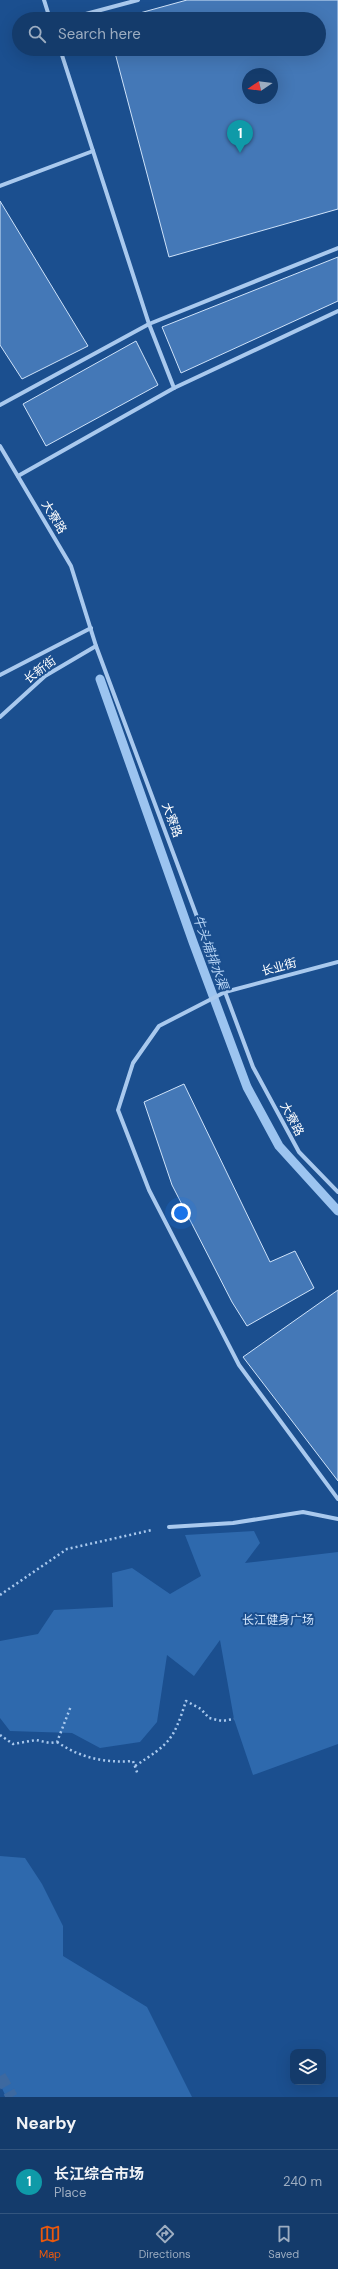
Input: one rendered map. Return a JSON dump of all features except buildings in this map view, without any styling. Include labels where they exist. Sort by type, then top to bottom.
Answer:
[{"type":"street","points":[[44,0],[48,12]]},
{"type":"street","points":[[93,12],[138,0]]},
{"type":"street","points":[[62,56],[149,324],[174,388]]},
{"type":"street","points":[[0,186],[93,151]]},
{"type":"street","points":[[0,405],[149,324],[338,248]]},
{"type":"street","points":[[18,476],[174,388],[338,311]]},
{"type":"street","name":"大寮路","points":[[0,446],[71,566],[96,646],[253,1067],[299,1152],[338,1192]]},
{"type":"street","points":[[0,675],[91,628]]},
{"type":"street","name":"长新街","points":[[0,717],[45,676],[96,646]]},
{"type":"street","name":"长业街","points":[[338,962],[224,992],[158,1026],[133,1063],[118,1110],[149,1190],[239,1365],[338,1499]]},
{"type":"street","points":[[169,1527],[233,1523],[303,1512],[338,1519]]},
{"type":"path","points":[[0,1595],[67,1549],[169,1527]]},
{"type":"path","points":[[135,1766],[167,1744],[178,1728],[186,1701],[201,1708],[209,1718],[222,1722],[234,1719]]},
{"type":"path","points":[[57,1742],[71,1706]]},
{"type":"path","points":[[0,1735],[13,1744],[36,1740],[50,1743],[57,1742],[74,1753],[115,1762],[133,1761],[138,1775]]},
{"type":"green space","name":"长江健身广场","points":[[254,1531],[260,1543],[245,1563],[338,1552],[338,1744],[253,1775],[234,1719],[220,1640],[194,1676],[167,1655],[157,1722],[140,1742],[100,1748],[72,1733],[10,1731],[0,1718],[0,1641],[38,1634],[54,1610],[113,1607],[112,1573],[132,1568],[170,1594],[201,1576],[185,1535]]},
{"type":"green space","points":[[0,1856],[25,1858],[42,1884],[63,1926],[63,1956],[147,2007],[192,2097],[6,2097],[0,2084]]},
{"type":"waterway","name":"牛头埔排水渠","points":[[100,679],[193,942],[247,1087],[279,1146],[338,1211]]},
{"type":"tunnel","points":[[0,2076],[12,2097]]},
{"type":"place","name":"长江综合市场","points":[[240,153]]}]
